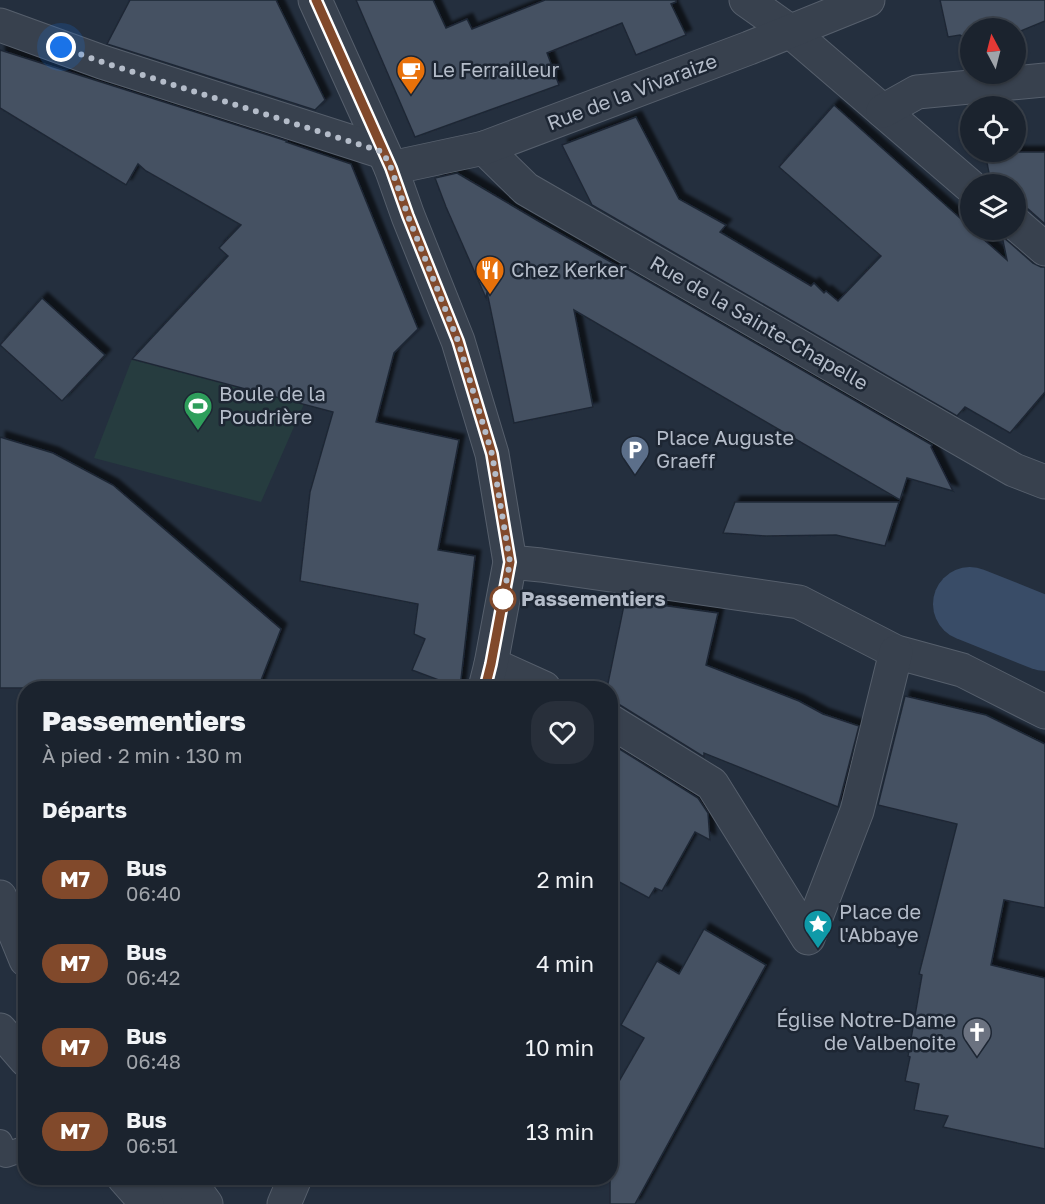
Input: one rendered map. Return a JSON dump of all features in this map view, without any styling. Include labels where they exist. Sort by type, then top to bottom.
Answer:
[{"type":"street","points":[[315,0],[387,160],[461,352],[492,454],[510,562],[488,676],[511,681]]},
{"type":"street","points":[[746,0],[790,32],[960,177]]},
{"type":"street","name":"Rue de la Vivaraize","points":[[387,160],[484,148],[790,32],[868,0]]},
{"type":"street","points":[[0,25],[387,160]]},
{"type":"street","points":[[883,111],[917,92],[1045,80]]},
{"type":"street","name":"Rue de la Sainte-Chapelle","points":[[484,148],[526,189],[1014,470],[1045,482]]},
{"type":"street","points":[[1026,233],[1045,249]]},
{"type":"street","points":[[510,562],[799,602],[896,652],[962,670],[1045,712]]},
{"type":"street","points":[[618,726],[712,784],[808,938],[857,811],[896,652]]},
{"type":"street","points":[[0,897],[18,941]]},
{"type":"street","points":[[0,1027],[18,1039]]},
{"type":"street","points":[[0,1027],[18,1050]]},
{"type":"street","points":[[192,1185],[206,1204]]},
{"type":"street","points":[[284,1204],[292,1185]]},
{"type":"street","points":[[144,1193],[183,1204]]},
{"type":"green space","name":"Boule de la Poudrière","points":[[132,359],[304,404],[261,502],[94,458]]},
{"type":"building","points":[[130,0],[276,0],[325,100],[315,110],[107,44]]},
{"type":"building","points":[[356,0],[433,0],[446,28],[467,19],[472,29],[545,0],[676,0],[671,4],[686,35],[636,55],[622,23],[547,53],[559,85],[415,137]]},
{"type":"building","points":[[940,0],[1045,0],[1045,21],[1026,29],[1026,18],[960,18],[960,35],[948,37]]},
{"type":"building","points":[[0,50],[287,141],[351,164],[418,329],[394,353],[376,422],[459,440],[438,550],[475,556],[461,681],[441,681],[412,670],[425,639],[414,634],[418,604],[300,581],[310,492],[333,412],[132,359],[228,256],[219,248],[241,225],[146,171],[138,164],[126,185],[0,108]]},
{"type":"building","points":[[834,105],[960,218],[960,240],[984,240],[1007,260],[1003,240],[1007,240],[1033,263],[1045,267],[1045,392],[1010,433],[965,407],[957,416],[592,205],[562,145],[636,117],[679,199],[726,225],[720,232],[811,286],[814,283],[824,293],[826,291],[838,301],[881,256],[779,167]]},
{"type":"building","points":[[1026,152],[1045,152],[1045,224],[1026,208],[1026,174],[989,174],[987,162],[1026,162]]},
{"type":"building","points":[[457,173],[932,445],[953,491],[907,478],[900,500],[574,310],[593,407],[514,423],[487,292],[486,298],[435,178]]},
{"type":"building","points":[[42,298],[105,355],[62,401],[0,345]]},
{"type":"building","points":[[0,437],[53,453],[113,485],[281,629],[261,681],[18,681],[18,688],[0,688]]},
{"type":"building","points":[[735,502],[899,502],[885,546],[836,535],[766,536],[723,533]]},
{"type":"building","points":[[625,600],[718,613],[706,665],[799,701],[823,714],[859,726],[838,807],[704,753],[704,757],[618,704],[618,681],[608,681]]},
{"type":"building","points":[[905,696],[986,715],[1045,744],[1045,908],[1004,900],[991,965],[1045,978],[1045,1149],[943,1127],[948,1116],[914,1110],[919,1084],[905,1081],[922,975],[919,974],[957,824],[878,805]]},
{"type":"building","points":[[618,748],[698,798],[708,813],[710,840],[695,832],[662,891],[655,888],[649,898],[618,881]]},
{"type":"building","points":[[704,929],[766,965],[635,1204],[610,1204],[610,1185],[618,1185],[618,1083],[644,1038],[621,1025],[657,961],[679,974]]},
{"type":"waterway","points":[[970,604],[1045,634]]},
{"type":"bus line","name":"M7","points":[[316,0],[391,168],[458,341],[492,454],[510,562],[487,681]]},
{"type":"place","name":"Le Ferrailleur","points":[[411,96]]},
{"type":"place","name":"Chez Kerker","points":[[490,296]]},
{"type":"place","name":"Boule de la Poudrière","points":[[198,432]]},
{"type":"place","name":"Place Auguste Graeff","points":[[635,476]]},
{"type":"place","name":"Passementiers","points":[[503,599]]},
{"type":"place","name":"Place de l'Abbaye","points":[[818,950]]},
{"type":"place","name":"Église Notre-Dame de Valbenoite","points":[[977,1058]]},
{"type":"route","points":[[61,47],[383,152],[458,341],[492,454],[510,562],[503,599]]}]
